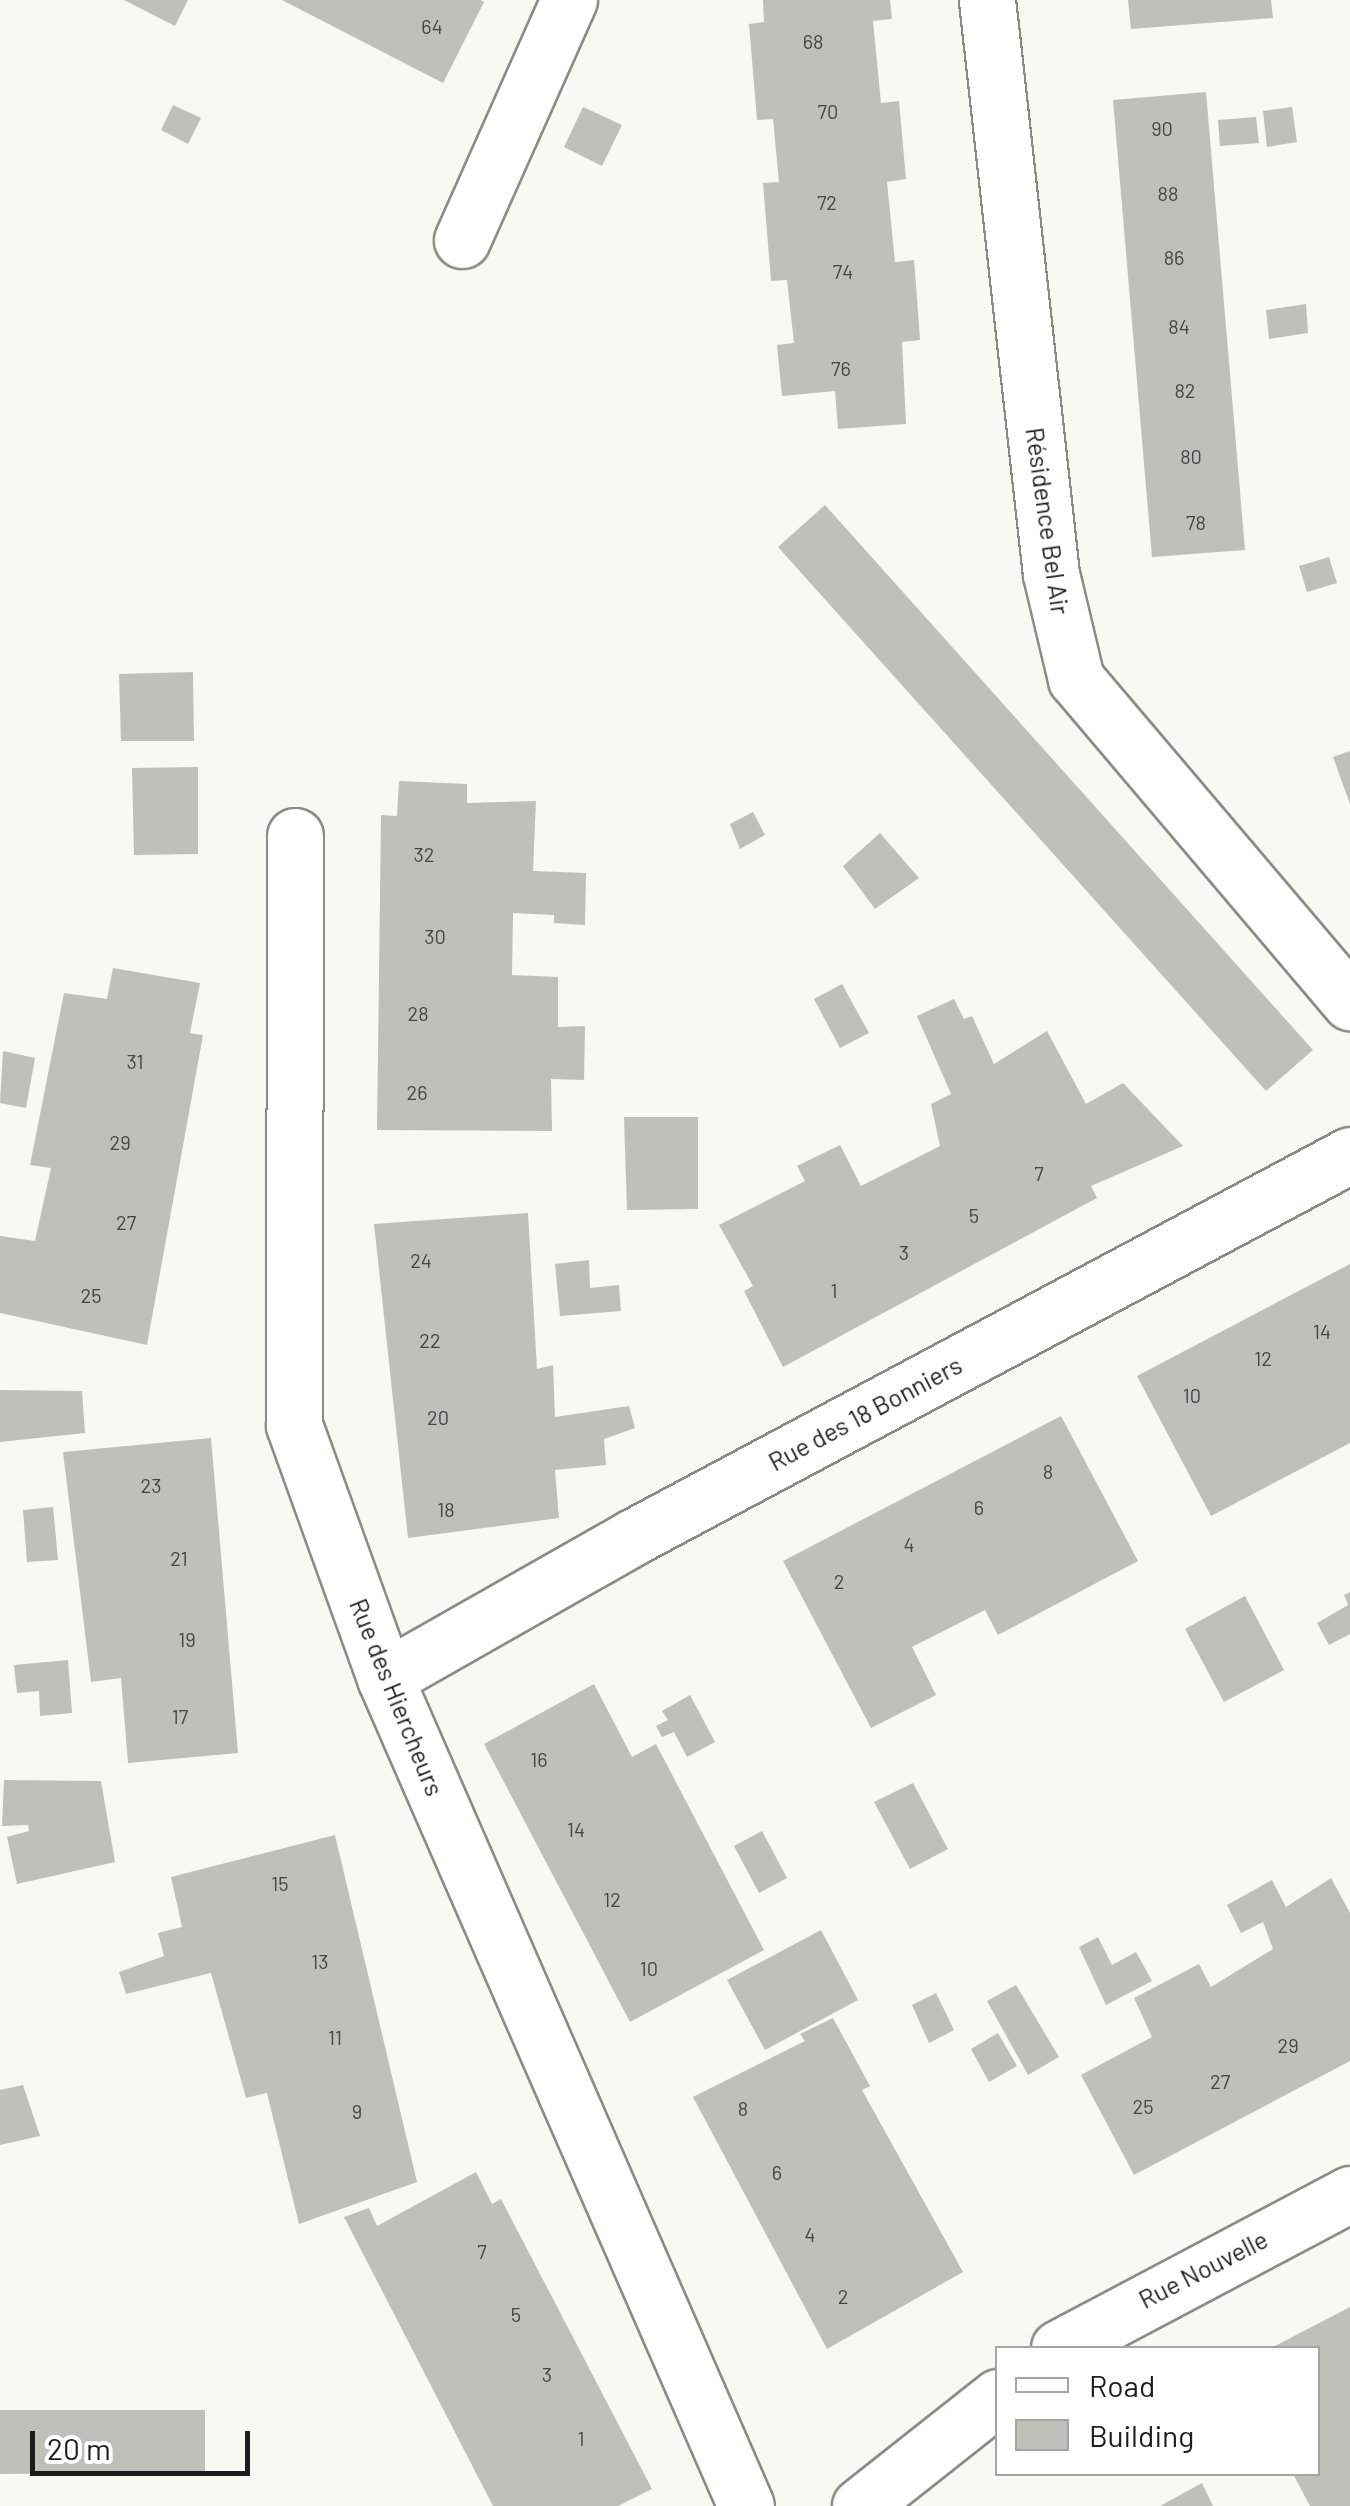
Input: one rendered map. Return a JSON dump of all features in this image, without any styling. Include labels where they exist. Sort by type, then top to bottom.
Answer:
[{"type":"street","points":[[462,240],[569,0]]},
{"type":"street","name":"Résidence Bel Air","points":[[987,0],[1051,574],[1076,679],[1350,1002]]},
{"type":"street","name":"Rue des Hiercheurs","points":[[295,836],[294,1425],[385,1678],[746,2506]]},
{"type":"street","name":"Rue des 18 Bonniers","points":[[385,1678],[634,1536],[1350,1155]]},
{"type":"street","name":"Rue Nouvelle","points":[[1062,2346],[1350,2194]]},
{"type":"street","points":[[860,2506],[995,2399]]},
{"type":"building","points":[[124,0],[188,0],[175,26]]},
{"type":"building","points":[[282,0],[481,0],[484,2],[443,83]]},
{"type":"building","points":[[763,0],[890,0],[892,19],[873,21],[881,103],[899,101],[906,179],[887,182],[895,262],[914,260],[920,340],[902,342],[906,424],[838,429],[835,391],[782,396],[777,345],[794,343],[787,280],[771,281],[763,183],[779,182],[773,119],[757,120],[749,24],[764,22]]},
{"type":"building","points":[[1128,0],[1271,0],[1273,18],[1131,29]]},
{"type":"building","points":[[1206,92],[1245,550],[1152,557],[1113,100]]},
{"type":"building","points":[[173,105],[201,118],[188,144],[161,130]]},
{"type":"building","points":[[583,107],[622,125],[602,166],[564,147]]},
{"type":"building","points":[[1292,107],[1297,142],[1267,147],[1263,111]]},
{"type":"building","points":[[1256,117],[1259,143],[1220,146],[1218,120]]},
{"type":"building","points":[[1306,304],[1308,333],[1269,339],[1266,310]]},
{"type":"building","points":[[825,505],[1313,1050],[1266,1091],[778,547]]},
{"type":"building","points":[[1329,557],[1337,583],[1307,592],[1299,566]]},
{"type":"building","points":[[193,672],[194,741],[121,741],[119,674]]},
{"type":"building","points":[[1350,751],[1350,804],[1333,757]]},
{"type":"building","points":[[198,767],[198,854],[134,855],[132,768]]},
{"type":"building","points":[[399,781],[467,784],[467,803],[536,801],[533,871],[586,873],[585,925],[554,923],[554,915],[513,913],[512,975],[558,977],[558,1027],[585,1026],[584,1080],[551,1079],[552,1131],[377,1130],[381,815],[397,816]]},
{"type":"building","points":[[753,812],[765,835],[740,849],[730,824]]},
{"type":"building","points":[[880,833],[919,878],[875,909],[843,866]]},
{"type":"building","points":[[113,968],[200,983],[190,1033],[203,1035],[147,1345],[0,1313],[0,1236],[35,1241],[51,1168],[30,1165],[64,993],[107,999]]},
{"type":"building","points":[[842,984],[869,1033],[840,1048],[814,999]]},
{"type":"building","points":[[954,999],[964,1019],[972,1016],[994,1064],[1047,1031],[1086,1104],[1123,1083],[1183,1146],[1091,1186],[1097,1198],[783,1367],[744,1291],[753,1286],[719,1225],[805,1181],[797,1166],[840,1145],[861,1186],[940,1146],[931,1104],[951,1094],[917,1016]]},
{"type":"building","points":[[3,1051],[35,1058],[26,1108],[0,1103]]},
{"type":"building","points":[[624,1117],[698,1117],[698,1209],[627,1210]]},
{"type":"building","points":[[528,1213],[537,1369],[553,1365],[555,1417],[629,1406],[635,1428],[604,1439],[606,1465],[555,1470],[559,1518],[408,1538],[374,1224]]},
{"type":"building","points":[[589,1260],[590,1288],[619,1285],[621,1311],[560,1316],[555,1264]]},
{"type":"building","points":[[1350,1264],[1350,1443],[1211,1516],[1137,1376]]},
{"type":"building","points":[[0,1390],[82,1391],[85,1433],[0,1442]]},
{"type":"building","points":[[1061,1416],[1138,1561],[998,1635],[985,1610],[912,1647],[936,1695],[871,1728],[783,1561]]},
{"type":"building","points":[[211,1438],[238,1753],[128,1763],[121,1678],[91,1682],[63,1452]]},
{"type":"building","points":[[53,1507],[58,1560],[27,1562],[23,1510]]},
{"type":"building","points":[[1350,1592],[1350,1634],[1329,1645],[1317,1623],[1348,1605],[1344,1595]]},
{"type":"building","points":[[1245,1596],[1284,1670],[1224,1702],[1185,1629]]},
{"type":"building","points":[[68,1660],[72,1713],[40,1716],[39,1691],[17,1693],[14,1665]]},
{"type":"building","points":[[594,1684],[632,1757],[656,1744],[764,1950],[630,2022],[484,1744]]},
{"type":"building","points":[[690,1695],[715,1742],[687,1757],[674,1732],[662,1737],[656,1726],[668,1720],[662,1711]]},
{"type":"building","points":[[4,1780],[101,1781],[115,1862],[17,1884],[7,1837],[29,1831],[28,1825],[2,1826]]},
{"type":"building","points":[[913,1783],[948,1849],[910,1869],[874,1802]]},
{"type":"building","points":[[762,1831],[787,1878],[759,1893],[734,1846]]},
{"type":"building","points":[[335,1835],[417,2182],[299,2224],[267,2093],[246,2098],[211,1973],[126,1994],[119,1972],[164,1956],[158,1933],[182,1927],[171,1877]]},
{"type":"building","points":[[1331,1878],[1350,1913],[1350,2061],[1134,2175],[1081,2075],[1152,2037],[1134,1998],[1199,1964],[1211,1987],[1273,1949],[1263,1922],[1241,1933],[1227,1905],[1272,1880],[1286,1907]]},
{"type":"building","points":[[821,1930],[858,2000],[765,2050],[727,1980]]},
{"type":"building","points":[[1098,1937],[1112,1965],[1136,1952],[1152,1981],[1106,2005],[1079,1947]]},
{"type":"building","points":[[1016,1985],[1059,2057],[1028,2075],[987,2001]]},
{"type":"building","points":[[936,1993],[954,2030],[929,2043],[912,2005]]},
{"type":"building","points":[[833,2018],[870,2086],[862,2090],[963,2272],[827,2349],[693,2097],[805,2041],[800,2034]]},
{"type":"building","points":[[998,2033],[1017,2066],[989,2082],[971,2049]]},
{"type":"building","points":[[23,2085],[40,2136],[0,2145],[0,2090]]},
{"type":"building","points":[[476,2172],[492,2204],[501,2199],[652,2489],[618,2506],[493,2506],[344,2217],[369,2208],[377,2226]]},
{"type":"building","points":[[1350,2307],[1350,2506],[1310,2506],[1294,2476],[1320,2476],[1320,2346],[1275,2346]]},
{"type":"building","points":[[0,2410],[205,2410],[205,2472],[0,2474]]},
{"type":"building","points":[[1202,2483],[1213,2506],[1160,2506]]}]
